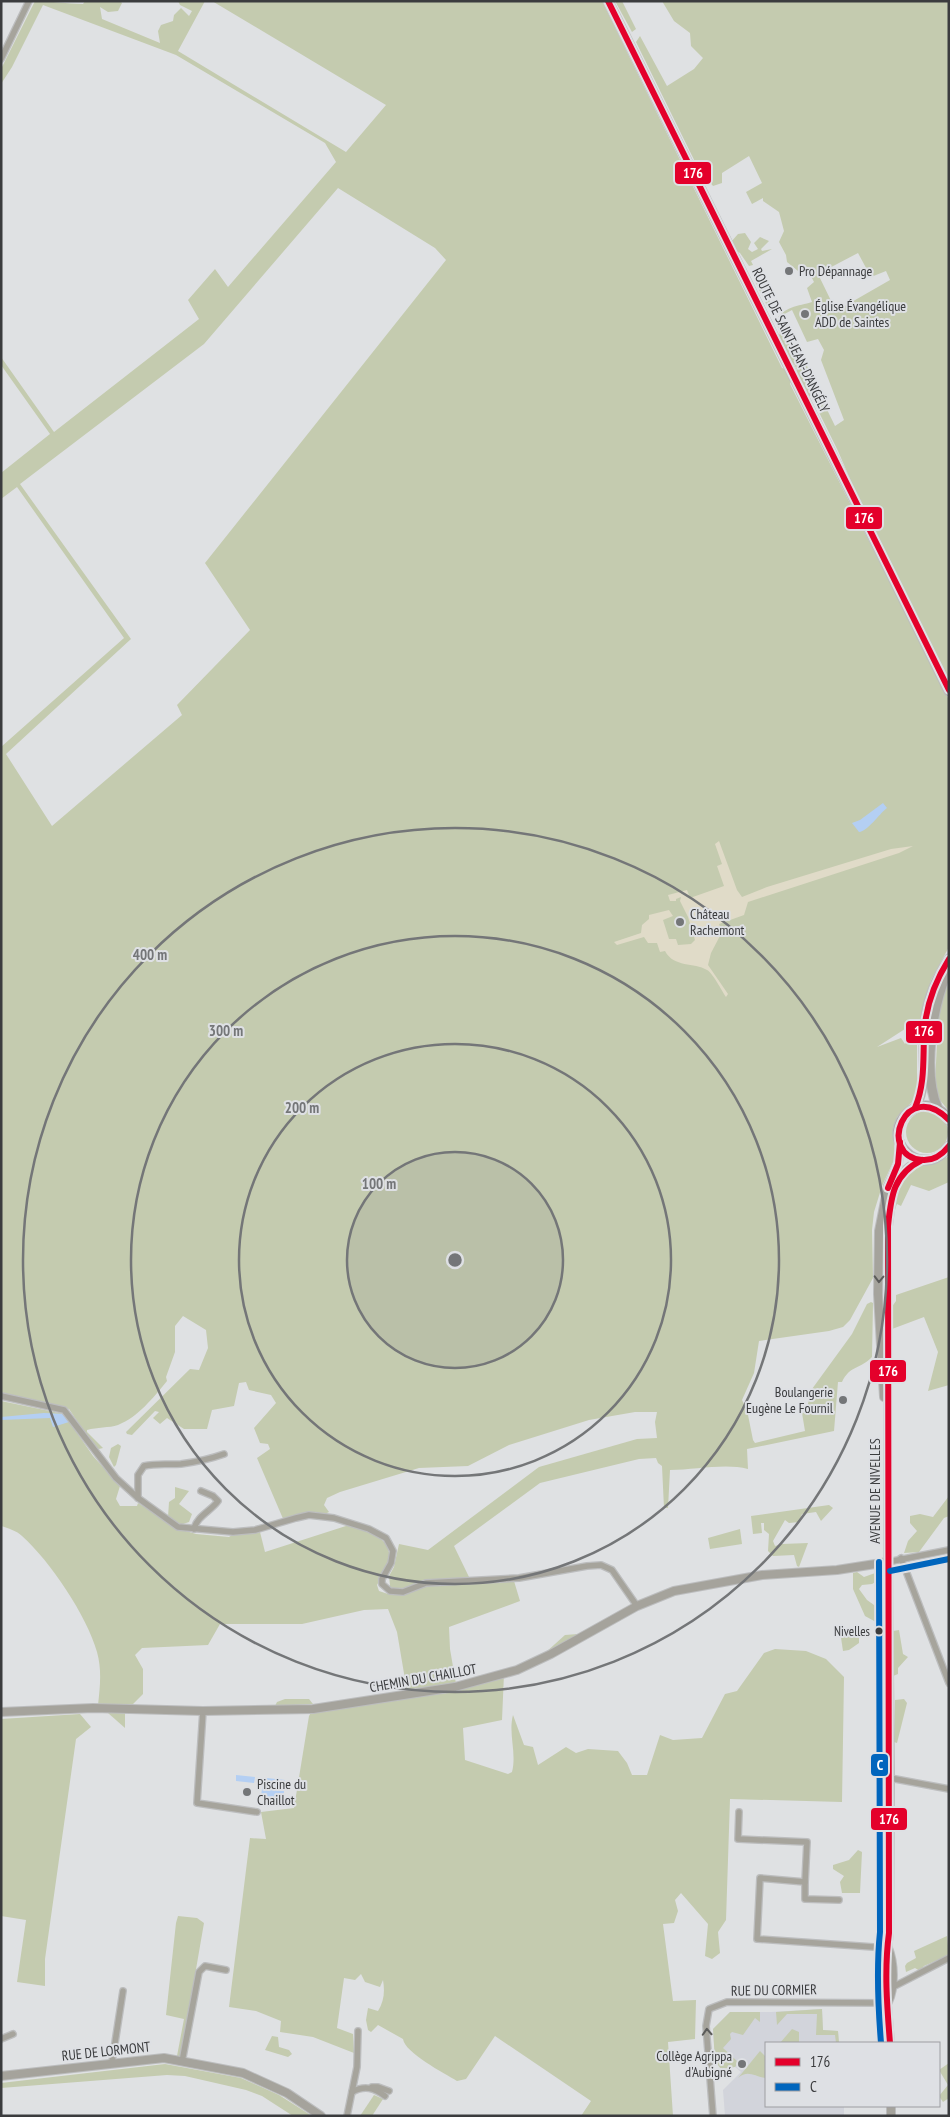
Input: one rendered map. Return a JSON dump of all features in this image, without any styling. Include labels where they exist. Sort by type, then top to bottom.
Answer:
[{"type":"main road","name":"ROUTE DE SAINT-JEAN-D'ANGÉLY","points":[[608,1],[949,691]]},
{"type":"main road","points":[[948,1149],[940,1156],[931,1160],[922,1160],[909,1155],[900,1142],[898,1134],[902,1118],[915,1108],[921,1096],[924,1025],[928,1005],[936,980],[949,959]]},
{"type":"main road","points":[[949,968],[939,993],[932,1030],[930,1084],[938,1109],[949,1120]]},
{"type":"main road","points":[[915,1108],[930,1106],[938,1109]]},
{"type":"main road","name":"AVENUE DE NIVELLES","points":[[887,1424],[882,1378],[878,1294],[880,1230],[888,1186],[898,1164],[900,1142]]},
{"type":"main road","name":"AVENUE DE NIVELLES","points":[[888,2003],[886,1957],[888,1948],[890,1778],[887,1424],[889,1376],[888,1226],[894,1190],[901,1176],[908,1167],[922,1160]]},
{"type":"main road","name":"CHEMIN DU CHAILLOT","points":[[1,1712],[92,1708],[203,1711],[313,1709],[455,1687],[517,1670],[551,1654],[637,1606],[674,1591],[762,1575],[836,1570],[888,1562]]},
{"type":"main road","name":"AVENUE DE NIVELLES","points":[[888,1948],[892,1956],[891,1996],[888,2003]]},
{"type":"main road","points":[[888,2003],[890,2042]]},
{"type":"main road","name":"RUE DE LORMONT","points":[[1,2076],[151,2058],[243,2073],[287,2093],[321,2116]]},
{"type":"street","points":[[1,59],[29,1]]},
{"type":"street","points":[[1,1396],[64,1410],[116,1478],[138,1498],[178,1527],[234,1532],[255,1530],[309,1515],[334,1518],[369,1528],[380,1534],[390,1543],[393,1558],[382,1579],[382,1584],[390,1592],[396,1593],[426,1583],[519,1578],[601,1565],[612,1570],[637,1606]]},
{"type":"street","points":[[138,1498],[138,1475],[144,1466],[157,1463],[178,1464],[206,1460],[224,1454]]},
{"type":"street","points":[[194,1528],[202,1516],[218,1501],[213,1496],[201,1491]]},
{"type":"street","points":[[888,1562],[949,1550]]},
{"type":"street","points":[[901,1558],[949,1683]]},
{"type":"street","points":[[203,1711],[197,1803],[257,1812]]},
{"type":"street","points":[[890,1778],[949,1789]]},
{"type":"street","points":[[739,1812],[738,1839],[807,1842],[805,1898],[839,1900]]},
{"type":"street","points":[[805,1882],[760,1878],[757,1938],[888,1948]]},
{"type":"street","points":[[891,1988],[949,1958]]},
{"type":"street","points":[[182,2062],[199,1972],[205,1966],[226,1970]]},
{"type":"street","points":[[112,2062],[122,1992]]},
{"type":"street","name":"RUE DU CORMIER","points":[[714,2116],[706,2026],[709,2010],[727,2002],[888,2003]]},
{"type":"street","points":[[347,2116],[357,2067],[358,2031]]},
{"type":"street","points":[[1,2039],[13,2034]]},
{"type":"street","points":[[352,2092],[368,2088],[387,2094]]},
{"type":"shaded area","name":"Collège Agrippa d'Aubigné","points":[[822,2009],[823,2030],[838,2031],[839,2042],[765,2042],[765,2107],[844,2107],[844,2116],[725,2116],[723,2090],[741,2072],[735,2067],[721,2069],[715,2061],[713,2029],[730,2012]]},
{"type":"green space","points":[[35,1],[83,4],[85,1],[120,1],[122,3],[118,11],[108,12],[100,7],[102,19],[160,43],[158,31],[161,25],[173,21],[174,15],[181,8],[189,16],[192,11],[180,5],[178,1],[205,1],[178,51],[346,152],[386,105],[212,1],[602,1],[782,368],[787,370],[791,378],[790,384],[949,700],[949,947],[931,980],[920,1022],[914,1029],[908,1027],[877,1047],[901,1038],[905,1044],[909,1037],[914,1035],[917,1038],[917,1091],[915,1099],[897,1117],[894,1128],[894,1160],[882,1186],[874,1212],[872,1230],[873,1278],[850,1320],[843,1327],[829,1331],[759,1341],[754,1373],[742,1400],[747,1410],[755,1443],[805,1431],[802,1413],[808,1412],[812,1389],[852,1334],[867,1304],[871,1302],[873,1303],[872,1357],[864,1364],[852,1370],[842,1382],[838,1382],[834,1431],[747,1449],[748,1469],[720,1467],[670,1470],[668,1508],[664,1508],[662,1466],[656,1458],[639,1459],[540,1483],[454,1546],[469,1577],[514,1581],[520,1601],[449,1627],[450,1649],[456,1684],[407,1691],[397,1632],[388,1609],[364,1610],[302,1624],[220,1624],[208,1645],[142,1648],[135,1655],[143,1669],[143,1694],[132,1705],[98,1705],[100,1665],[85,1622],[55,1574],[33,1547],[18,1533],[1,1526],[1,1401],[64,1414],[93,1456],[120,1486],[116,1499],[120,1506],[137,1506],[138,1503],[179,1529],[196,1534],[229,1537],[240,1533],[260,1532],[265,1552],[349,1525],[366,1531],[381,1539],[387,1545],[390,1556],[389,1563],[377,1585],[379,1591],[391,1595],[389,1576],[394,1567],[399,1544],[428,1550],[539,1467],[637,1439],[657,1438],[655,1422],[657,1412],[635,1412],[589,1420],[509,1445],[468,1466],[419,1468],[340,1492],[327,1498],[324,1505],[329,1512],[321,1516],[284,1521],[257,1458],[270,1449],[268,1444],[260,1443],[254,1428],[276,1403],[271,1395],[249,1390],[246,1382],[239,1383],[234,1406],[212,1410],[207,1429],[184,1429],[167,1418],[160,1424],[153,1418],[159,1412],[155,1411],[132,1435],[126,1432],[190,1369],[199,1370],[208,1348],[206,1330],[183,1316],[175,1326],[175,1352],[166,1377],[167,1381],[139,1412],[125,1422],[114,1426],[87,1430],[103,1448],[99,1449],[94,1446],[69,1409],[1,1394],[1,747],[124,638],[17,487],[1,499],[1,473],[50,434],[1,365],[1,357],[54,432],[199,319],[188,300],[215,269],[228,287],[336,162],[325,143],[176,55],[43,5],[12,67],[1,84],[1,69]],"holes":[[[338,188],[435,248],[446,260],[205,563],[250,630],[177,705],[182,715],[52,826],[6,754],[131,639],[20,484],[204,344]]]},
{"type":"green space","points":[[615,1],[622,1],[636,29],[632,32]]},
{"type":"green space","points":[[662,1],[949,1],[949,681],[863,509],[838,451],[811,396],[806,396],[797,377],[797,370],[794,364],[785,357],[778,335],[780,334],[777,319],[804,359],[835,426],[844,420],[821,360],[824,350],[818,339],[807,342],[792,310],[778,317],[796,306],[812,302],[807,288],[814,282],[811,276],[803,270],[798,271],[787,262],[786,255],[779,242],[784,231],[779,212],[763,201],[763,198],[752,204],[746,192],[762,183],[749,156],[722,173],[722,183],[713,186],[707,179],[704,180],[636,42],[640,36],[667,86],[694,69],[703,58],[691,46],[690,33],[674,21]],"holes":[[[858,253],[871,277],[886,271],[890,280],[836,311],[818,274]]]},
{"type":"green space","points":[[745,233],[751,242],[748,249],[752,252],[758,249],[754,243],[760,237],[769,241],[761,249],[762,251],[772,249],[751,261],[753,265],[749,266],[740,253],[733,249],[731,242],[738,234]]},
{"type":"green space","points":[[755,281],[761,282],[770,302],[768,308]]},
{"type":"green space","points":[[949,978],[949,1111],[939,1099],[935,1083],[941,998]]},
{"type":"green space","points":[[927,1111],[942,1117],[948,1132],[942,1147],[927,1153],[912,1147],[906,1132],[912,1117]]},
{"type":"green space","points":[[949,1156],[949,1182],[929,1191],[911,1185],[901,1206],[897,1204],[895,1209],[893,1206],[898,1187],[908,1171],[913,1167],[938,1162]]},
{"type":"green space","points":[[949,1277],[949,1385],[928,1391],[938,1352],[924,1317],[892,1329],[891,1308],[896,1301],[896,1295]]},
{"type":"green space","points":[[118,1444],[121,1446],[114,1467],[109,1457],[111,1448]]},
{"type":"green space","points":[[175,1487],[189,1491],[179,1504],[192,1514],[189,1522],[180,1525],[168,1517],[169,1502],[175,1498]]},
{"type":"green space","points":[[949,1496],[949,1516],[944,1518],[919,1552],[904,1553],[908,1541],[917,1531],[910,1523],[910,1516],[920,1514],[933,1517]]},
{"type":"green space","points":[[829,1505],[833,1508],[821,1521],[816,1512],[802,1514],[799,1522],[789,1523],[785,1520],[773,1541],[775,1546],[808,1543],[799,1567],[794,1555],[773,1556],[768,1551],[769,1534],[764,1530],[764,1523],[761,1523],[762,1533],[753,1534],[751,1516]]},
{"type":"green space","points":[[740,1529],[742,1544],[710,1549],[708,1538]]},
{"type":"green space","points":[[857,1572],[864,1577],[878,1572],[881,1579],[872,1584],[862,1585],[859,1589],[867,1600],[881,1610],[881,1615],[876,1622],[865,1616],[853,1589],[853,1573]]},
{"type":"green space","points":[[899,1630],[903,1654],[908,1657],[898,1668],[898,1674],[893,1676],[893,1631]]},
{"type":"green space","points":[[840,1631],[859,1635],[859,1643],[849,1650],[843,1651]]},
{"type":"green space","points":[[578,1634],[578,1636],[548,1654],[545,1653],[565,1635]]},
{"type":"green space","points":[[775,1649],[806,1651],[826,1659],[844,1677],[842,1802],[730,1799],[726,1920],[718,1932],[720,1953],[712,1959],[705,1956],[708,1924],[681,1893],[675,1900],[678,1911],[674,1923],[663,1924],[673,2001],[696,2000],[695,2039],[668,2042],[673,2116],[581,2116],[591,2101],[495,2036],[466,2079],[457,2081],[410,2050],[403,2039],[378,2025],[371,2032],[368,2030],[366,2020],[368,2008],[378,2011],[383,2000],[384,1984],[383,1980],[380,1987],[365,1982],[361,1974],[355,1980],[344,1978],[337,2028],[353,2034],[354,2053],[313,2037],[280,2032],[281,2021],[256,2011],[229,2007],[250,1838],[266,1839],[261,1812],[294,1808],[309,1716],[313,1709],[455,1687],[504,1674],[502,1720],[463,1728],[465,1760],[508,1774],[512,1772],[514,1758],[511,1729],[513,1715],[524,1745],[533,1747],[538,1765],[566,1747],[576,1753],[588,1749],[618,1751],[627,1763],[632,1775],[647,1775],[660,1735],[673,1740],[702,1738],[725,1694],[737,1691],[764,1653]]},
{"type":"green space","points":[[285,1699],[309,1699],[313,1704],[275,1706],[277,1702]]},
{"type":"green space","points":[[904,1699],[907,1703],[897,1743],[894,1742],[895,1700]]},
{"type":"green space","points":[[108,1713],[125,1713],[125,1728]]},
{"type":"green space","points":[[80,1714],[91,1727],[76,1739],[45,1959],[45,1986],[17,1982],[26,1920],[1,1916],[1,1719]]},
{"type":"green space","points":[[858,1850],[862,1852],[860,1893],[842,1893],[840,1882],[844,1876],[833,1869],[833,1865],[849,1860]]},
{"type":"green space","points":[[178,1916],[197,1918],[204,1923],[181,2056],[177,2056],[184,2019],[166,2015]]},
{"type":"green space","points":[[947,1936],[949,1955],[924,1966],[920,1971],[915,1968],[906,1972],[905,1966],[907,1963],[916,1958],[914,1951]]},
{"type":"green space","points":[[822,2009],[823,2030],[838,2031],[839,2042],[836,2042],[835,2035],[816,2035],[817,2014],[787,2014],[777,2025],[776,2012]]},
{"type":"green space","points":[[730,2012],[760,2012],[760,2022],[755,2018],[743,2035],[732,2032],[730,2034],[731,2039],[723,2048],[739,2063],[735,2067],[721,2069],[715,2061],[713,2029]]},
{"type":"green space","points":[[792,2029],[799,2032],[799,2042],[781,2042]]},
{"type":"green space","points":[[272,2036],[278,2037],[279,2047],[289,2050],[292,2054],[288,2057],[265,2050]]},
{"type":"green space","points":[[760,2051],[765,2056],[765,2078],[745,2074],[738,2078]]},
{"type":"green space","points":[[949,2063],[949,2098],[943,2102],[940,2095],[948,2085],[940,2069]]},
{"type":"green space","points":[[165,2064],[241,2078],[279,2095],[312,2116],[293,2116],[262,2096],[246,2090],[185,2076],[167,2075],[1,2088],[1,2083]]},
{"type":"green space","points":[[374,2095],[383,2099],[372,2116],[360,2116]]},
{"type":"sand","points":[[719,841],[737,890],[742,897],[767,887],[891,849],[913,846],[899,853],[748,902],[744,915],[719,924],[722,932],[711,953],[708,965],[728,994],[726,997],[709,971],[674,960],[665,951],[660,952],[657,943],[648,943],[644,937],[617,945],[614,942],[641,933],[642,925],[649,919],[649,915],[669,910],[673,916],[663,920],[669,939],[676,939],[678,945],[691,944],[695,940],[688,917],[680,901],[681,897],[676,899],[676,901],[670,901],[668,895],[687,890],[690,898],[724,886],[717,866],[722,864],[715,844]]},
{"type":"water","points":[[883,803],[887,808],[870,826],[859,832],[852,823],[860,820]]},
{"type":"water","points":[[44,1413],[64,1414],[69,1422],[53,1427],[50,1418],[1,1420],[1,1417]]},
{"type":"water","points":[[236,1775],[255,1777],[254,1783],[236,1781]]},
{"type":"water","points":[[267,1778],[285,1780],[283,1802],[264,1800],[261,1796],[263,1782]]},
{"type":"transit line","name":"176","points":[[608,1],[949,690]]},
{"type":"transit line","name":"176","points":[[915,1108],[922,1081],[928,1006],[939,977],[949,959]]},
{"type":"transit line","name":"176","points":[[949,1120],[933,1109],[920,1107],[909,1112],[902,1122],[899,1134],[901,1146],[908,1155],[922,1160],[930,1160],[937,1157],[949,1146]]},
{"type":"transit line","name":"176","points":[[888,1188],[898,1164],[900,1142]]},
{"type":"transit line","name":"176","points":[[890,2042],[886,1974],[889,1933],[888,1226],[892,1196],[899,1179],[912,1166],[922,1160]]},
{"type":"transit line","name":"C","points":[[890,1571],[949,1559]]},
{"type":"transit line","name":"C","points":[[879,1562],[880,1932],[878,2002],[881,2042]]},
{"type":"place","name":"Pro Dépannage","points":[[789,271]]},
{"type":"place","name":"Église Évangélique ADD de Saintes","points":[[805,314]]},
{"type":"place","name":"Château Rachemont","points":[[680,922]]},
{"type":"place","name":"Boulangerie Eugène Le Fournil","points":[[843,1400]]},
{"type":"place","name":"Nivelles","points":[[879,1631]]},
{"type":"place","name":"Piscine du Chaillot","points":[[247,1792]]},
{"type":"place","name":"Collège Agrippa d'Aubigné","points":[[742,2064]]}]
